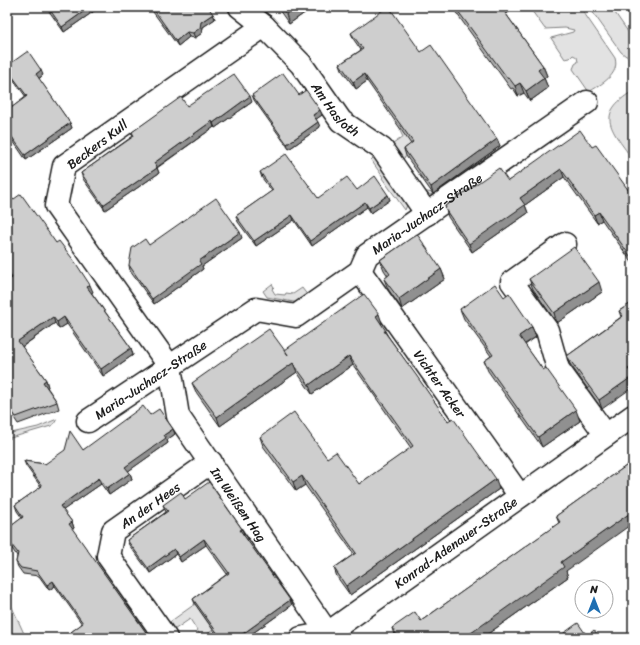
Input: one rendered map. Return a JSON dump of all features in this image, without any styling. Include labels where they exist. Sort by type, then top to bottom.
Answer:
[{"type":"street","name":"Am Hasloth","points":[[240,7],[264,26],[301,64],[341,121],[382,149],[427,214]]},
{"type":"street","name":"Beckers Kull","points":[[170,367],[56,206],[64,166],[264,26]]},
{"type":"street","name":"Maria-Juchacz-Straße","points":[[88,422],[256,309],[296,316],[360,271],[367,255],[587,102]]},
{"type":"street","points":[[565,244],[512,282],[547,330],[558,369],[606,435]]},
{"type":"street","name":"Vichter Acker","points":[[360,271],[520,496]]},
{"type":"street","name":"Im Weißen Hag","points":[[170,367],[178,416],[330,636]]},
{"type":"street","name":"Konrad-Adenauer-Straße","points":[[301,638],[330,636],[520,496],[633,416]]},
{"type":"street","name":"An der Hees","points":[[166,638],[108,556],[113,531],[211,462]]},
{"type":"shaded area","points":[[529,7],[580,7],[615,58],[616,64],[612,74],[604,82],[589,92],[573,69],[575,64],[578,62],[577,57],[573,55],[570,58],[565,59],[551,38],[573,32],[574,30],[565,28],[545,29]]},
{"type":"shaded area","points":[[589,7],[611,7],[633,39],[633,57],[626,56],[621,52]]},
{"type":"shaded area","points":[[633,91],[633,160],[614,132],[610,124],[610,116],[613,108]]},
{"type":"shaded area","points":[[402,130],[416,149],[400,161],[390,146],[403,137],[400,131]]},
{"type":"shaded area","points":[[374,157],[407,205],[405,210],[371,160]]},
{"type":"shaded area","points":[[412,178],[422,191],[433,193],[431,195],[423,193]]},
{"type":"shaded area","points":[[272,284],[274,287],[272,289],[275,294],[293,294],[302,288],[308,296],[299,303],[267,297],[263,291]]},
{"type":"shaded area","points":[[57,419],[51,426],[7,439],[7,434],[38,427]]},
{"type":"shaded area","points":[[7,596],[26,638],[7,638]]},
{"type":"shaded area","points":[[195,604],[213,630],[202,638],[190,619],[171,632],[167,624]]},
{"type":"building","points":[[48,7],[90,7],[62,27]]},
{"type":"building","points":[[152,7],[208,7],[213,14],[201,22],[200,28],[193,33],[187,32],[176,41]]},
{"type":"building","points":[[281,7],[295,7],[286,14]]},
{"type":"building","points":[[389,7],[421,52],[431,45],[497,139],[431,187],[404,149],[413,142],[364,74],[353,82],[340,64],[363,49],[351,33]]},
{"type":"building","points":[[455,7],[501,7],[543,66],[538,70],[544,78],[526,91],[520,83],[515,86],[509,78],[508,79]]},
{"type":"building","points":[[28,51],[41,70],[36,74],[70,123],[25,155],[7,130],[7,111],[27,96],[7,69],[7,66]]},
{"type":"building","points":[[283,73],[299,95],[306,90],[320,110],[313,115],[318,122],[287,144],[252,95]]},
{"type":"building","points":[[234,74],[250,96],[213,123],[212,121],[154,163],[157,168],[103,205],[81,173],[134,136],[132,132],[181,97],[187,106]]},
{"type":"building","points":[[580,130],[592,147],[596,145],[629,191],[633,187],[633,260],[599,212],[594,215],[561,169],[520,198],[525,205],[469,244],[445,209],[445,206],[499,168],[508,181]]},
{"type":"building","points":[[286,154],[318,198],[347,177],[357,190],[375,176],[388,195],[369,208],[365,202],[310,241],[292,215],[254,241],[236,216],[273,190],[260,172]]},
{"type":"building","points":[[21,194],[56,243],[59,241],[75,262],[90,285],[87,287],[131,348],[101,369],[64,317],[57,322],[53,317],[18,341],[46,380],[43,382],[57,402],[16,417],[7,404],[7,281],[12,278],[7,270],[7,247],[9,245],[7,243],[7,204]]},
{"type":"building","points":[[216,198],[240,232],[199,261],[201,264],[152,299],[129,265],[132,248],[145,239],[149,245]]},
{"type":"building","points":[[417,234],[441,269],[399,299],[384,279],[390,274],[380,260]]},
{"type":"building","points":[[574,247],[599,282],[554,313],[529,279]]},
{"type":"building","points":[[495,284],[504,297],[509,293],[532,327],[519,336],[543,370],[546,368],[576,410],[538,437],[484,361],[493,355],[460,309]]},
{"type":"building","points":[[364,294],[379,314],[376,316],[386,331],[384,331],[448,421],[453,418],[496,479],[346,586],[334,568],[356,553],[302,476],[293,482],[260,437],[294,412],[327,458],[336,452],[359,484],[413,446],[349,356],[309,385],[293,363],[217,417],[192,383],[269,329],[288,355],[285,350]]},
{"type":"building","points":[[633,302],[633,366],[628,369],[633,376],[599,400],[567,356],[623,316],[619,311]]},
{"type":"building","points":[[143,406],[150,415],[159,409],[173,429],[164,435],[166,438],[125,467],[130,473],[107,489],[99,478],[60,506],[72,522],[69,524],[150,638],[76,638],[71,632],[83,623],[53,581],[47,585],[37,571],[21,568],[16,562],[18,553],[7,539],[7,529],[23,517],[15,505],[42,486],[24,461],[45,464],[65,450],[70,431],[83,450]]},
{"type":"building","points":[[633,461],[633,511],[561,562],[564,567],[464,638],[399,638],[392,628],[415,612],[421,621],[560,522],[556,516]]},
{"type":"building","points":[[209,482],[242,529],[240,530],[290,600],[237,638],[221,638],[193,599],[229,573],[204,539],[179,557],[174,549],[148,568],[127,540],[168,511],[163,505],[181,492],[185,499]]},
{"type":"building","points":[[578,623],[587,636],[594,630],[600,638],[557,638]]}]
